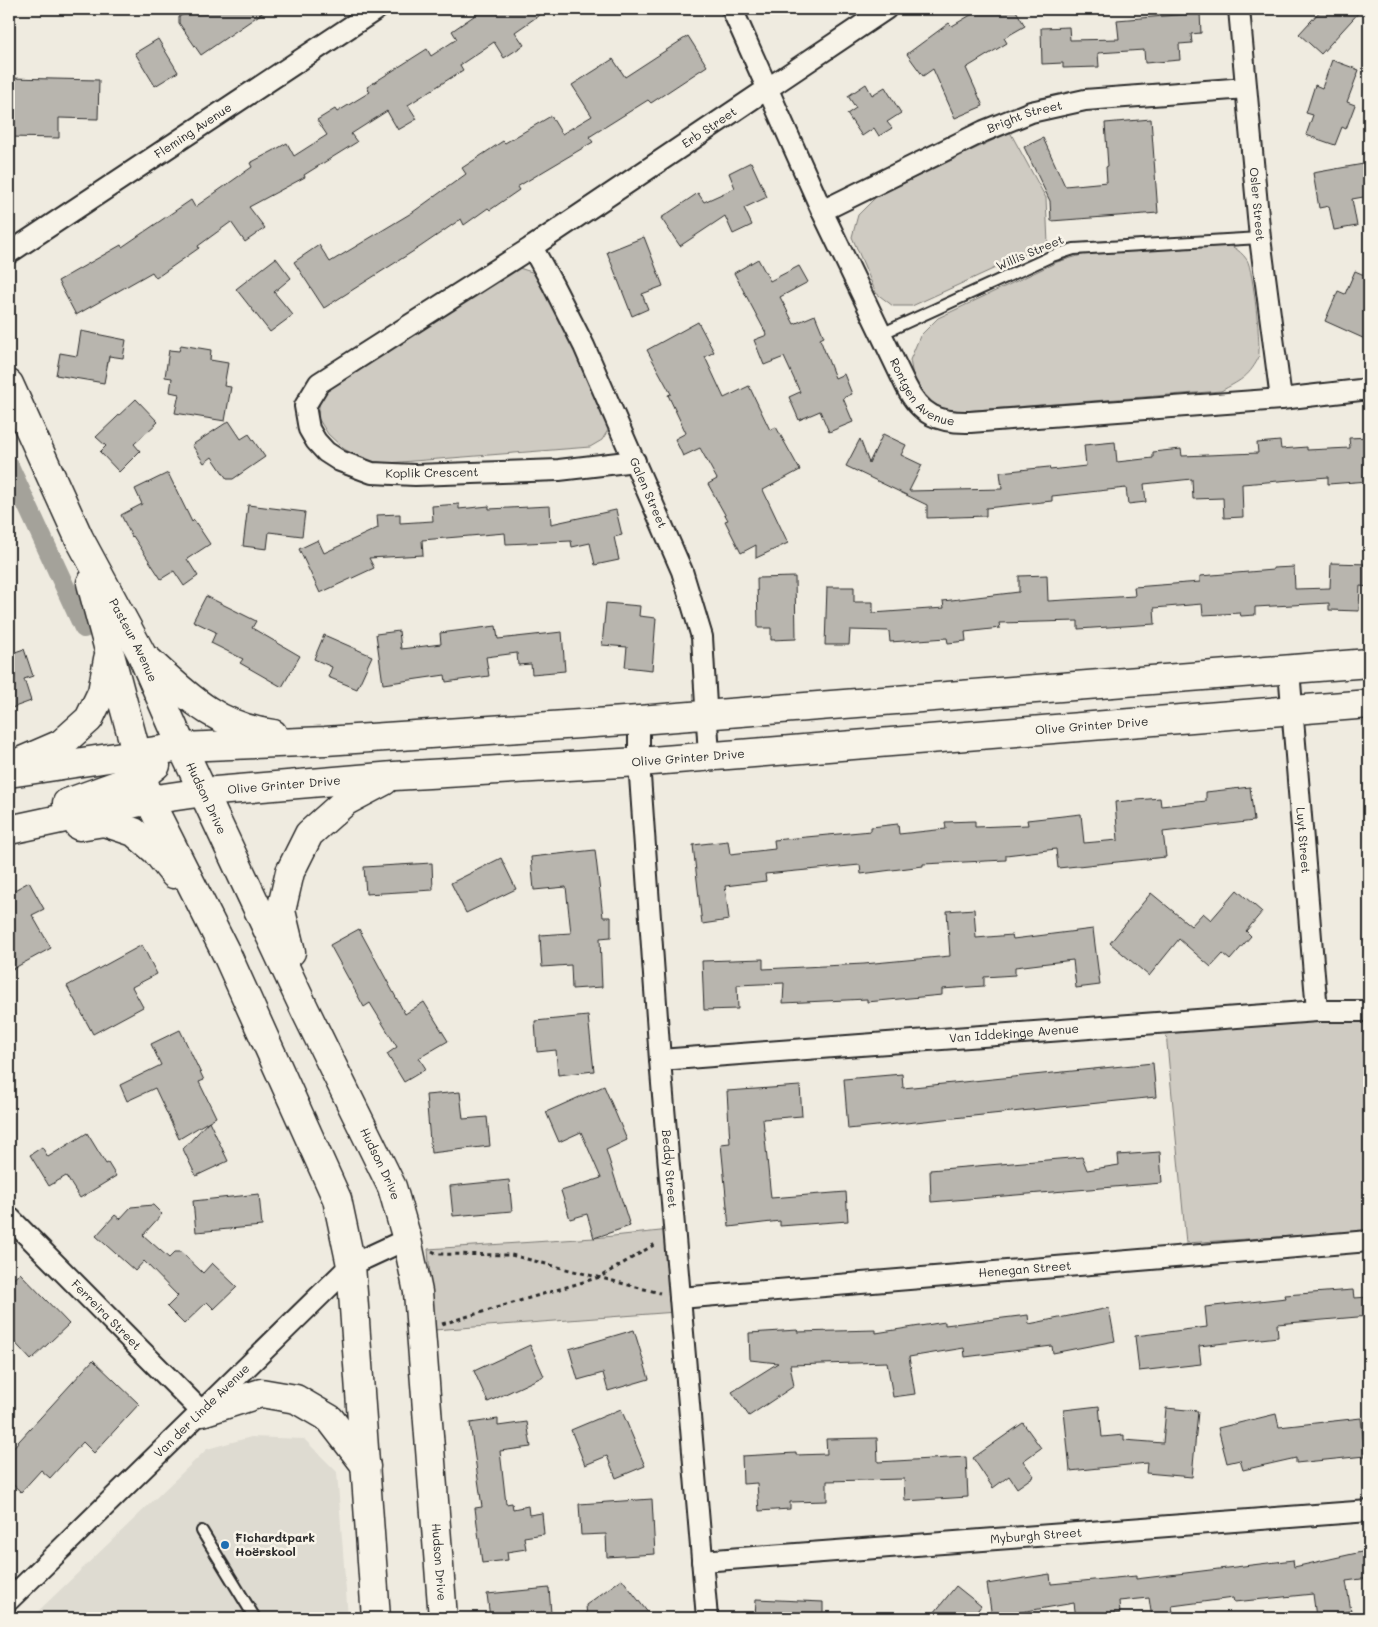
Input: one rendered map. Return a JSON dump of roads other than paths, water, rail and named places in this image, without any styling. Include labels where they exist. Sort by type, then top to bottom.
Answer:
[{"type":"street","name":"Fleming Avenue","points":[[9,253],[377,9]]},
{"type":"street","name":"Rontgen Avenue","points":[[732,9],[822,210],[912,398],[928,414],[952,423],[1130,412],[1369,390]]},
{"type":"street","name":"Erb Street","points":[[532,247],[886,9]]},
{"type":"street","name":"Osler Street","points":[[1239,9],[1260,238],[1281,399]]},
{"type":"street","name":"Bright Street","points":[[822,210],[984,131],[1031,112],[1085,100],[1246,88]]},
{"type":"street","name":"Galen Street","points":[[532,247],[584,346],[682,570],[702,637],[709,756]]},
{"type":"street","name":"Koplik Crescent","points":[[532,247],[319,383],[306,406],[308,428],[326,452],[340,461],[372,473],[391,475],[559,470],[635,460]]},
{"type":"street","name":"Pasteur Avenue","points":[[9,384],[79,538],[141,653],[182,747]]},
{"type":"street","name":"Pasteur Avenue","points":[[79,538],[143,776]]},
{"type":"street","points":[[9,766],[61,744],[89,719],[102,692],[109,651]]},
{"type":"street","points":[[141,653],[190,698],[207,711],[231,723],[255,732],[326,740]]},
{"type":"street","name":"Olive Grinter Drive","points":[[9,830],[143,776],[182,747],[326,740],[638,720],[1289,670],[1369,662]]},
{"type":"street","name":"Luyt Street","points":[[1289,670],[1317,1011]]},
{"type":"street","name":"Olive Grinter Drive","points":[[9,773],[143,776],[204,792],[394,776],[639,762],[1369,704]]},
{"type":"street","name":"Beddy Street","points":[[638,720],[639,762],[660,1060],[707,1618]]},
{"type":"street","name":"Hudson Drive","points":[[182,747],[305,1010],[392,1187],[407,1239],[418,1292],[443,1618]]},
{"type":"street","points":[[9,823],[143,776],[228,957],[337,1199],[351,1265],[376,1618]]},
{"type":"street","points":[[305,1010],[281,911],[290,872],[309,834],[346,801],[394,776]]},
{"type":"street","points":[[9,835],[104,822],[134,832],[156,850],[169,866],[228,957]]},
{"type":"street","name":"Van Iddekinge Avenue","points":[[660,1060],[1317,1011],[1369,1011]]},
{"type":"street","name":"Ferreira Street","points":[[9,1217],[202,1412]]},
{"type":"street","name":"Van der Linde Avenue","points":[[9,1600],[351,1265],[407,1239]]},
{"type":"street","name":"Henegan Street","points":[[680,1298],[1369,1241]]},
{"type":"street","points":[[202,1412],[261,1393],[296,1399],[330,1420],[366,1466]]},
{"type":"street","name":"Myburgh Street","points":[[702,1561],[1369,1511]]},
{"type":"lane","name":"Willis Street","points":[[882,334],[1052,256],[1074,248],[1260,238]]},
{"type":"lane","points":[[202,1531],[255,1618]]},
{"type":"waterway","points":[[9,466],[84,628]]},
{"type":"place","name":"Fichardtpark Hoërskool","points":[[225,1545]]}]
